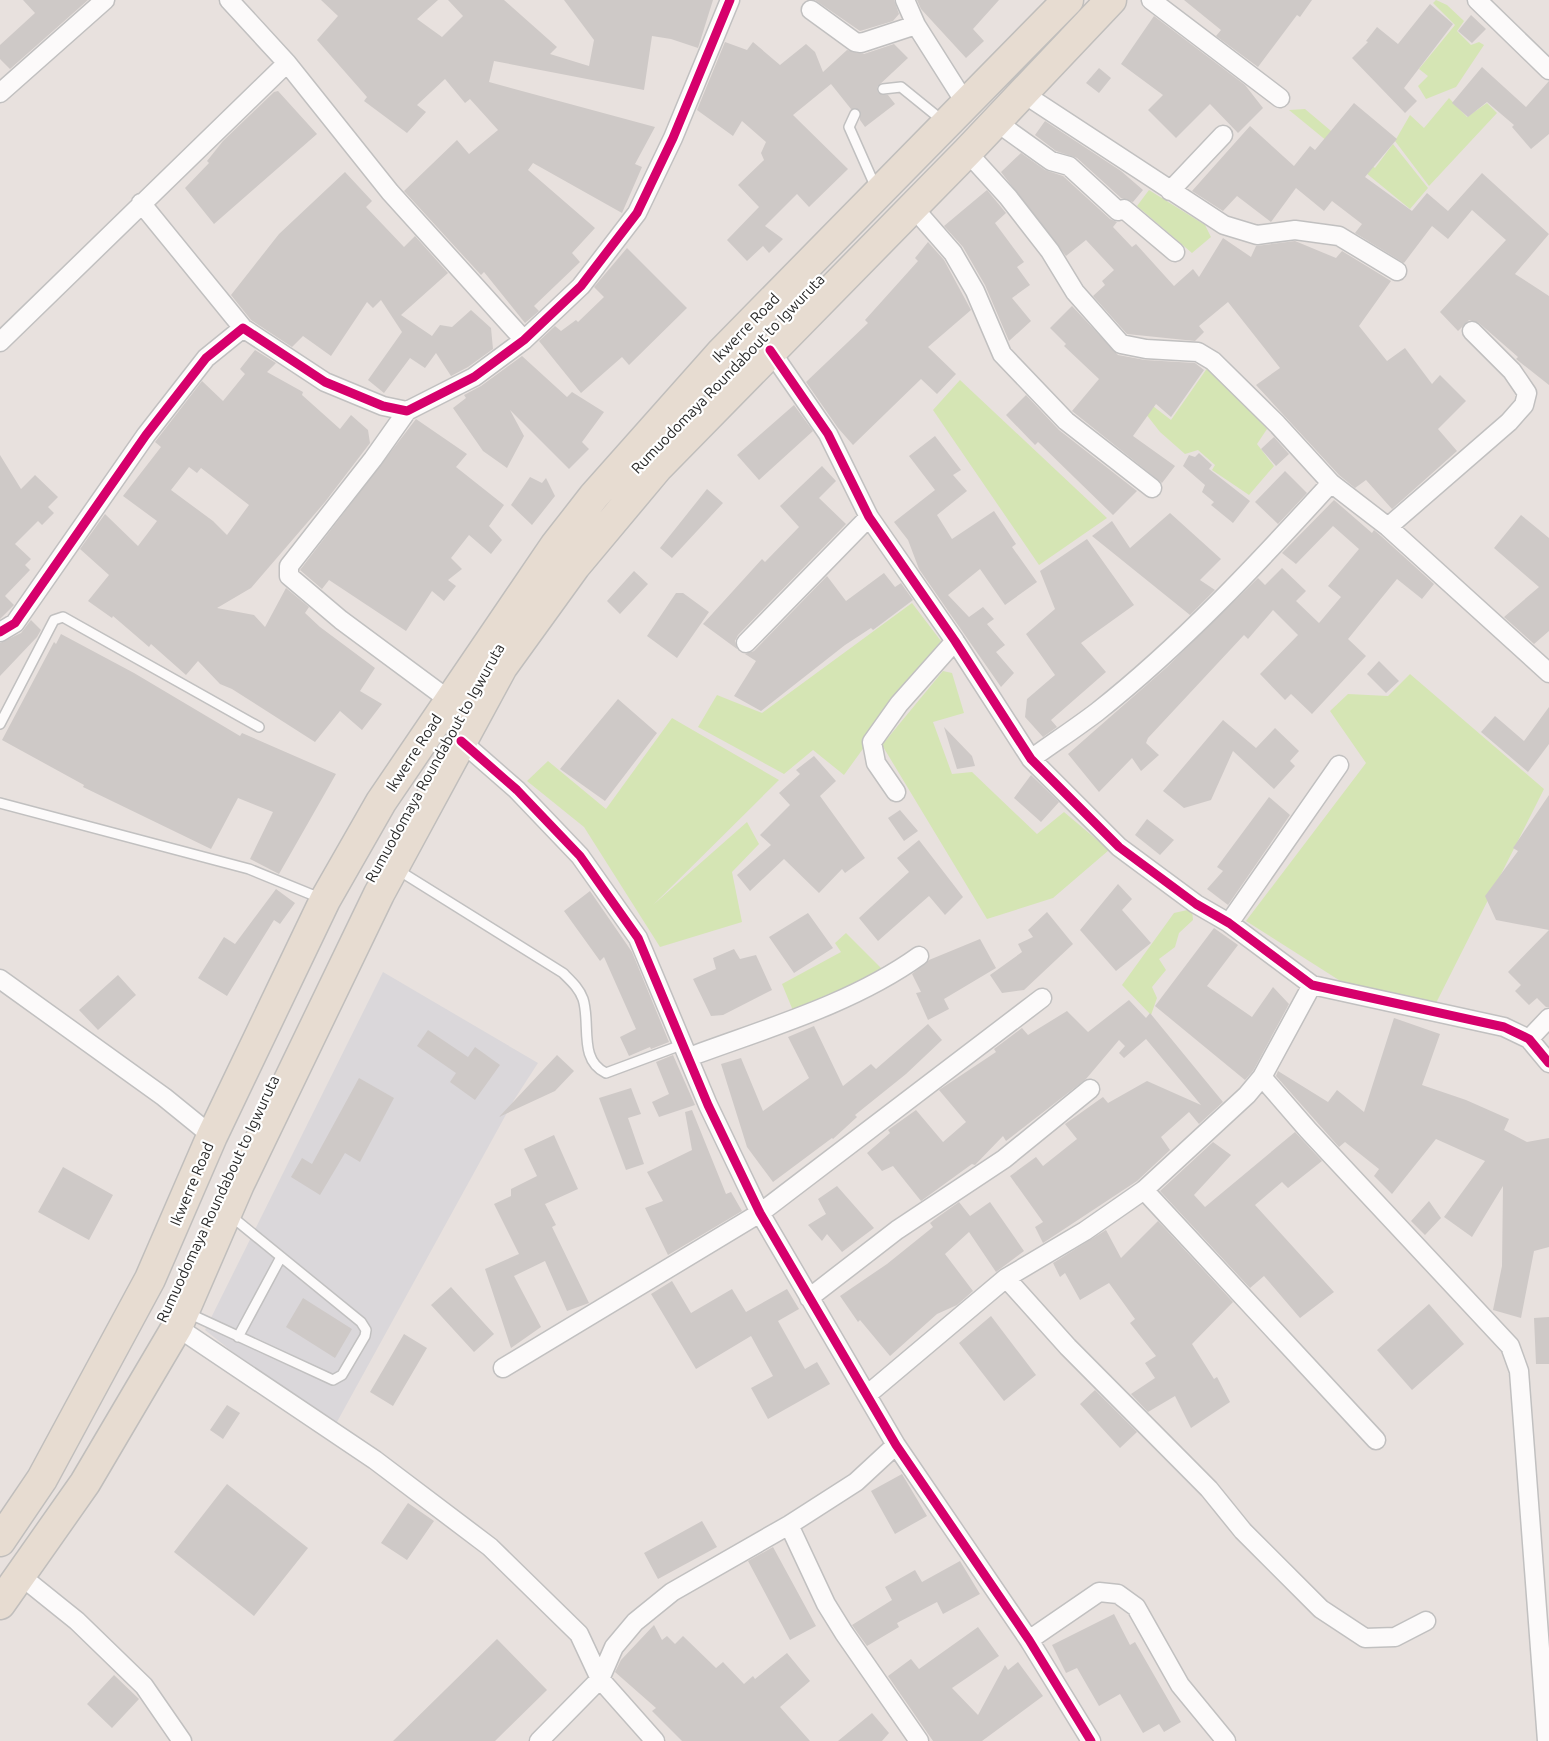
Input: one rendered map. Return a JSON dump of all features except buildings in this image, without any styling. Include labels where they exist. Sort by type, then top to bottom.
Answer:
[{"type":"main road","name":"Ikwerre Road","points":[[0,1541],[42,1479],[150,1279],[212,1136],[290,970],[326,900],[381,802],[555,546],[594,496],[722,352],[1068,0]]},
{"type":"main road","name":"Rumuodomaya Roundabout to Igwuruta","points":[[0,1604],[85,1483],[181,1319],[226,1212],[335,984],[394,867],[502,667],[575,566],[657,468],[770,350],[967,152],[1021,92],[1111,0]]},
{"type":"main road","points":[[290,970],[335,984]]},
{"type":"street","points":[[0,93],[105,0]]},
{"type":"street","points":[[230,0],[287,63],[390,192],[524,340]]},
{"type":"street","points":[[449,700],[341,620],[289,576],[289,566],[374,459],[406,411],[474,377],[524,340],[581,286],[637,213],[673,138],[730,0]]},
{"type":"street","points":[[905,0],[956,114]]},
{"type":"street","points":[[1151,0],[1280,98]]},
{"type":"street","points":[[1477,0],[1549,70]]},
{"type":"street","points":[[811,10],[855,42],[861,43],[916,25]]},
{"type":"street","points":[[0,342],[287,63]]},
{"type":"street","points":[[1021,92],[1224,225],[1257,235],[1295,230],[1339,236],[1397,271]]},
{"type":"street","points":[[995,122],[1051,161],[1069,166],[1118,211],[1124,209],[1175,252]]},
{"type":"street","points":[[1170,190],[1223,135]]},
{"type":"street","points":[[967,152],[1008,197],[1050,251],[1075,292],[1121,344],[1146,349],[1198,352],[1213,361],[1277,424],[1331,483],[1388,527],[1549,673]]},
{"type":"street","points":[[141,203],[243,328],[324,382],[382,406],[406,411]]},
{"type":"street","points":[[912,206],[953,253],[975,291],[1002,354],[1066,421],[1152,488]]},
{"type":"street","points":[[0,632],[15,623],[146,435],[206,358],[243,328]]},
{"type":"street","points":[[1388,527],[1477,451],[1524,405],[1527,393],[1512,371],[1472,331]]},
{"type":"street","points":[[770,350],[828,434],[868,517],[955,641],[1030,759],[1119,847],[1196,904],[1229,923],[1312,985],[1504,1026],[1529,1039],[1549,1063]]},
{"type":"street","points":[[1030,759],[1097,712],[1181,639],[1252,569],[1331,483]]},
{"type":"street","points":[[746,643],[868,517]]},
{"type":"street","points":[[896,792],[876,763],[872,742],[899,704],[955,641]]},
{"type":"street","points":[[461,741],[517,790],[580,856],[638,938],[708,1105],[760,1213],[896,1445],[1029,1640],[1091,1741]]},
{"type":"street","points":[[1229,923],[1339,765]]},
{"type":"street","points":[[686,1051],[787,1021],[888,978],[919,956]]},
{"type":"street","points":[[0,979],[164,1096],[212,1136]]},
{"type":"street","points":[[867,1395],[1006,1278],[1085,1231],[1144,1190],[1247,1095],[1262,1077],[1312,985]]},
{"type":"street","points":[[503,1368],[760,1213],[1042,998]]},
{"type":"street","points":[[1529,1039],[1549,1018]]},
{"type":"street","points":[[1262,1077],[1308,1130],[1510,1346],[1519,1371],[1547,1741]]},
{"type":"street","points":[[809,1298],[897,1230],[1004,1160],[1090,1089]]},
{"type":"street","points":[[1144,1190],[1376,1440]]},
{"type":"street","points":[[1006,1278],[1068,1347],[1209,1489],[1258,1547],[1321,1609],[1365,1638],[1395,1638],[1426,1621]]},
{"type":"street","points":[[181,1319],[490,1547],[579,1634],[600,1678],[655,1741]]},
{"type":"street","points":[[539,1741],[600,1678],[614,1647],[635,1622],[672,1592],[789,1525],[856,1482],[896,1445]]},
{"type":"street","points":[[789,1525],[838,1623],[919,1741]]},
{"type":"street","points":[[21,1576],[77,1621],[144,1686],[182,1741]]},
{"type":"street","points":[[1029,1640],[1099,1592],[1118,1594],[1136,1607],[1180,1685],[1226,1741]]},
{"type":"lane","points":[[883,89],[901,87],[956,114]]},
{"type":"lane","points":[[855,114],[849,127],[878,193]]},
{"type":"lane","points":[[0,724],[54,620],[63,617],[259,727]]},
{"type":"lane","points":[[0,803],[249,869],[326,900]]},
{"type":"lane","points":[[394,867],[563,973],[575,984],[583,1000],[589,1055],[597,1068],[606,1073],[686,1051]]},
{"type":"lane","points":[[181,1319],[238,1336],[333,1380],[342,1376],[365,1336],[366,1330],[362,1322],[226,1212]]},
{"type":"lane","points":[[238,1336],[281,1257]]},
{"type":"shaded area","points":[[383,972],[538,1063],[514,1100],[332,1431],[205,1330]]},
{"type":"green space","points":[[1436,0],[1447,5],[1464,21],[1457,31],[1471,45],[1479,42],[1484,45],[1456,87],[1426,99],[1418,86],[1428,76],[1419,69],[1455,25],[1433,3]]},
{"type":"green space","points":[[1449,98],[1467,117],[1487,103],[1497,113],[1429,186],[1395,141],[1410,115],[1424,128]]},
{"type":"green space","points":[[1305,109],[1375,168],[1393,144],[1428,188],[1410,209],[1289,110]]},
{"type":"green space","points":[[1149,190],[1205,225],[1211,237],[1192,253],[1137,206]]},
{"type":"green space","points":[[1208,367],[1267,429],[1257,444],[1274,466],[1249,495],[1212,470],[1215,465],[1198,450],[1185,454],[1160,432],[1142,409],[1149,403],[1171,420]]},
{"type":"green space","points":[[960,380],[1107,518],[1039,565],[933,410]]},
{"type":"green space","points":[[912,603],[941,641],[844,775],[813,750],[784,774],[698,727],[717,695],[762,713]]},
{"type":"green space","points":[[943,671],[952,673],[964,713],[933,722],[952,774],[972,772],[1037,834],[1064,812],[1109,850],[1053,898],[987,919],[882,745]]},
{"type":"green space","points":[[1410,674],[1544,789],[1434,1007],[1353,989],[1246,921],[1366,763],[1330,711],[1348,694],[1388,696]]},
{"type":"green space","points":[[672,718],[779,780],[653,905],[747,822],[759,844],[732,872],[742,922],[660,947],[584,827],[527,781],[548,761],[606,809]]},
{"type":"green space","points":[[1192,909],[1193,920],[1179,933],[1175,947],[1159,959],[1166,970],[1152,987],[1157,998],[1151,1015],[1122,985],[1174,913]]},
{"type":"green space","points":[[846,933],[885,972],[794,1013],[782,984],[841,952],[835,943]]},
{"type":"cycle path","points":[[0,632],[15,623],[146,435],[206,358],[243,328],[325,382],[383,406],[407,411],[474,377],[524,340],[581,286],[637,213],[673,138],[730,0]]},
{"type":"cycle path","points":[[770,350],[828,434],[869,517],[955,641],[1031,759],[1119,847],[1196,904],[1229,923],[1312,985],[1504,1027],[1529,1039],[1549,1063]]},
{"type":"cycle path","points":[[461,741],[517,790],[580,856],[638,938],[708,1105],[760,1213],[896,1445],[1029,1640],[1091,1741]]}]
